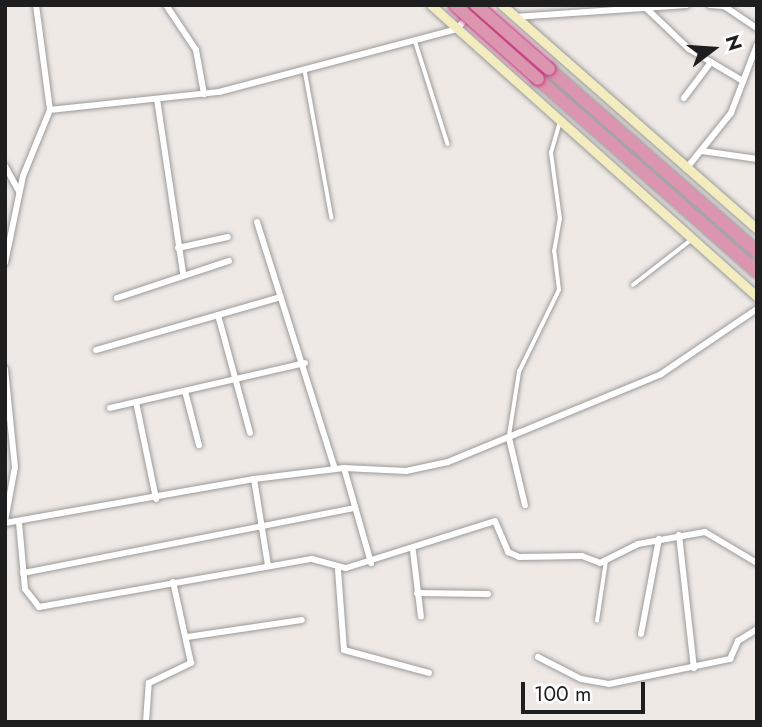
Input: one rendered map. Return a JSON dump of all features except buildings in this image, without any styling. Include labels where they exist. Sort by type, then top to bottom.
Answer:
[{"type":"highway","points":[[455,5],[757,272]]},
{"type":"highway","points":[[477,5],[757,252]]},
{"type":"street","points":[[5,263],[19,191],[50,110],[36,5]]},
{"type":"street","points":[[166,5],[196,50],[204,94]]},
{"type":"street","points":[[430,5],[757,296]]},
{"type":"street","points":[[50,110],[204,94],[305,70],[457,29],[477,5]]},
{"type":"street","points":[[502,5],[686,170],[757,229]]},
{"type":"street","points":[[515,17],[594,7],[687,5]]},
{"type":"street","points":[[710,5],[725,6],[757,28]]},
{"type":"street","points":[[645,7],[711,62],[743,81]]},
{"type":"street","points":[[686,170],[731,113],[757,45]]},
{"type":"street","points":[[684,98],[711,62]]},
{"type":"street","points":[[157,99],[183,273]]},
{"type":"street","points":[[702,151],[757,159]]},
{"type":"street","points":[[5,166],[19,191]]},
{"type":"street","points":[[257,222],[304,363],[335,470]]},
{"type":"street","points":[[178,248],[228,237]]},
{"type":"street","points":[[117,298],[183,273],[229,261]]},
{"type":"street","points":[[96,349],[281,297]]},
{"type":"street","points":[[5,369],[15,467],[5,522],[19,522],[254,479],[344,468],[423,469],[509,438],[661,374],[757,309]]},
{"type":"street","points":[[218,315],[250,433]]},
{"type":"street","points":[[110,408],[304,363]]},
{"type":"street","points":[[185,391],[199,445]]},
{"type":"street","points":[[136,402],[156,499]]},
{"type":"street","points":[[509,438],[525,505]]},
{"type":"street","points":[[344,468],[371,563]]},
{"type":"street","points":[[254,479],[268,565]]},
{"type":"street","points":[[23,573],[259,522],[355,508]]},
{"type":"street","points":[[19,522],[23,573],[29,598],[39,607],[268,565],[319,559],[338,570],[412,551],[495,521],[508,552],[519,557],[607,559],[659,539],[705,532],[757,564]]},
{"type":"street","points":[[679,535],[694,668]]},
{"type":"street","points":[[641,634],[659,539]]},
{"type":"street","points":[[412,551],[421,617]]},
{"type":"street","points":[[338,570],[344,650],[429,673]]},
{"type":"street","points":[[146,722],[149,683],[191,663],[173,582]]},
{"type":"street","points":[[417,593],[488,594]]},
{"type":"street","points":[[187,637],[302,620]]},
{"type":"street","points":[[538,657],[596,684],[694,668],[734,657],[738,641],[757,629]]},
{"type":"lane","points":[[415,40],[448,144]]},
{"type":"lane","points":[[305,70],[332,218]]},
{"type":"lane","points":[[509,438],[519,372],[559,290],[554,253],[560,219],[551,153],[560,122]]},
{"type":"lane","points":[[633,285],[691,240]]},
{"type":"lane","points":[[597,621],[607,559]]}]
